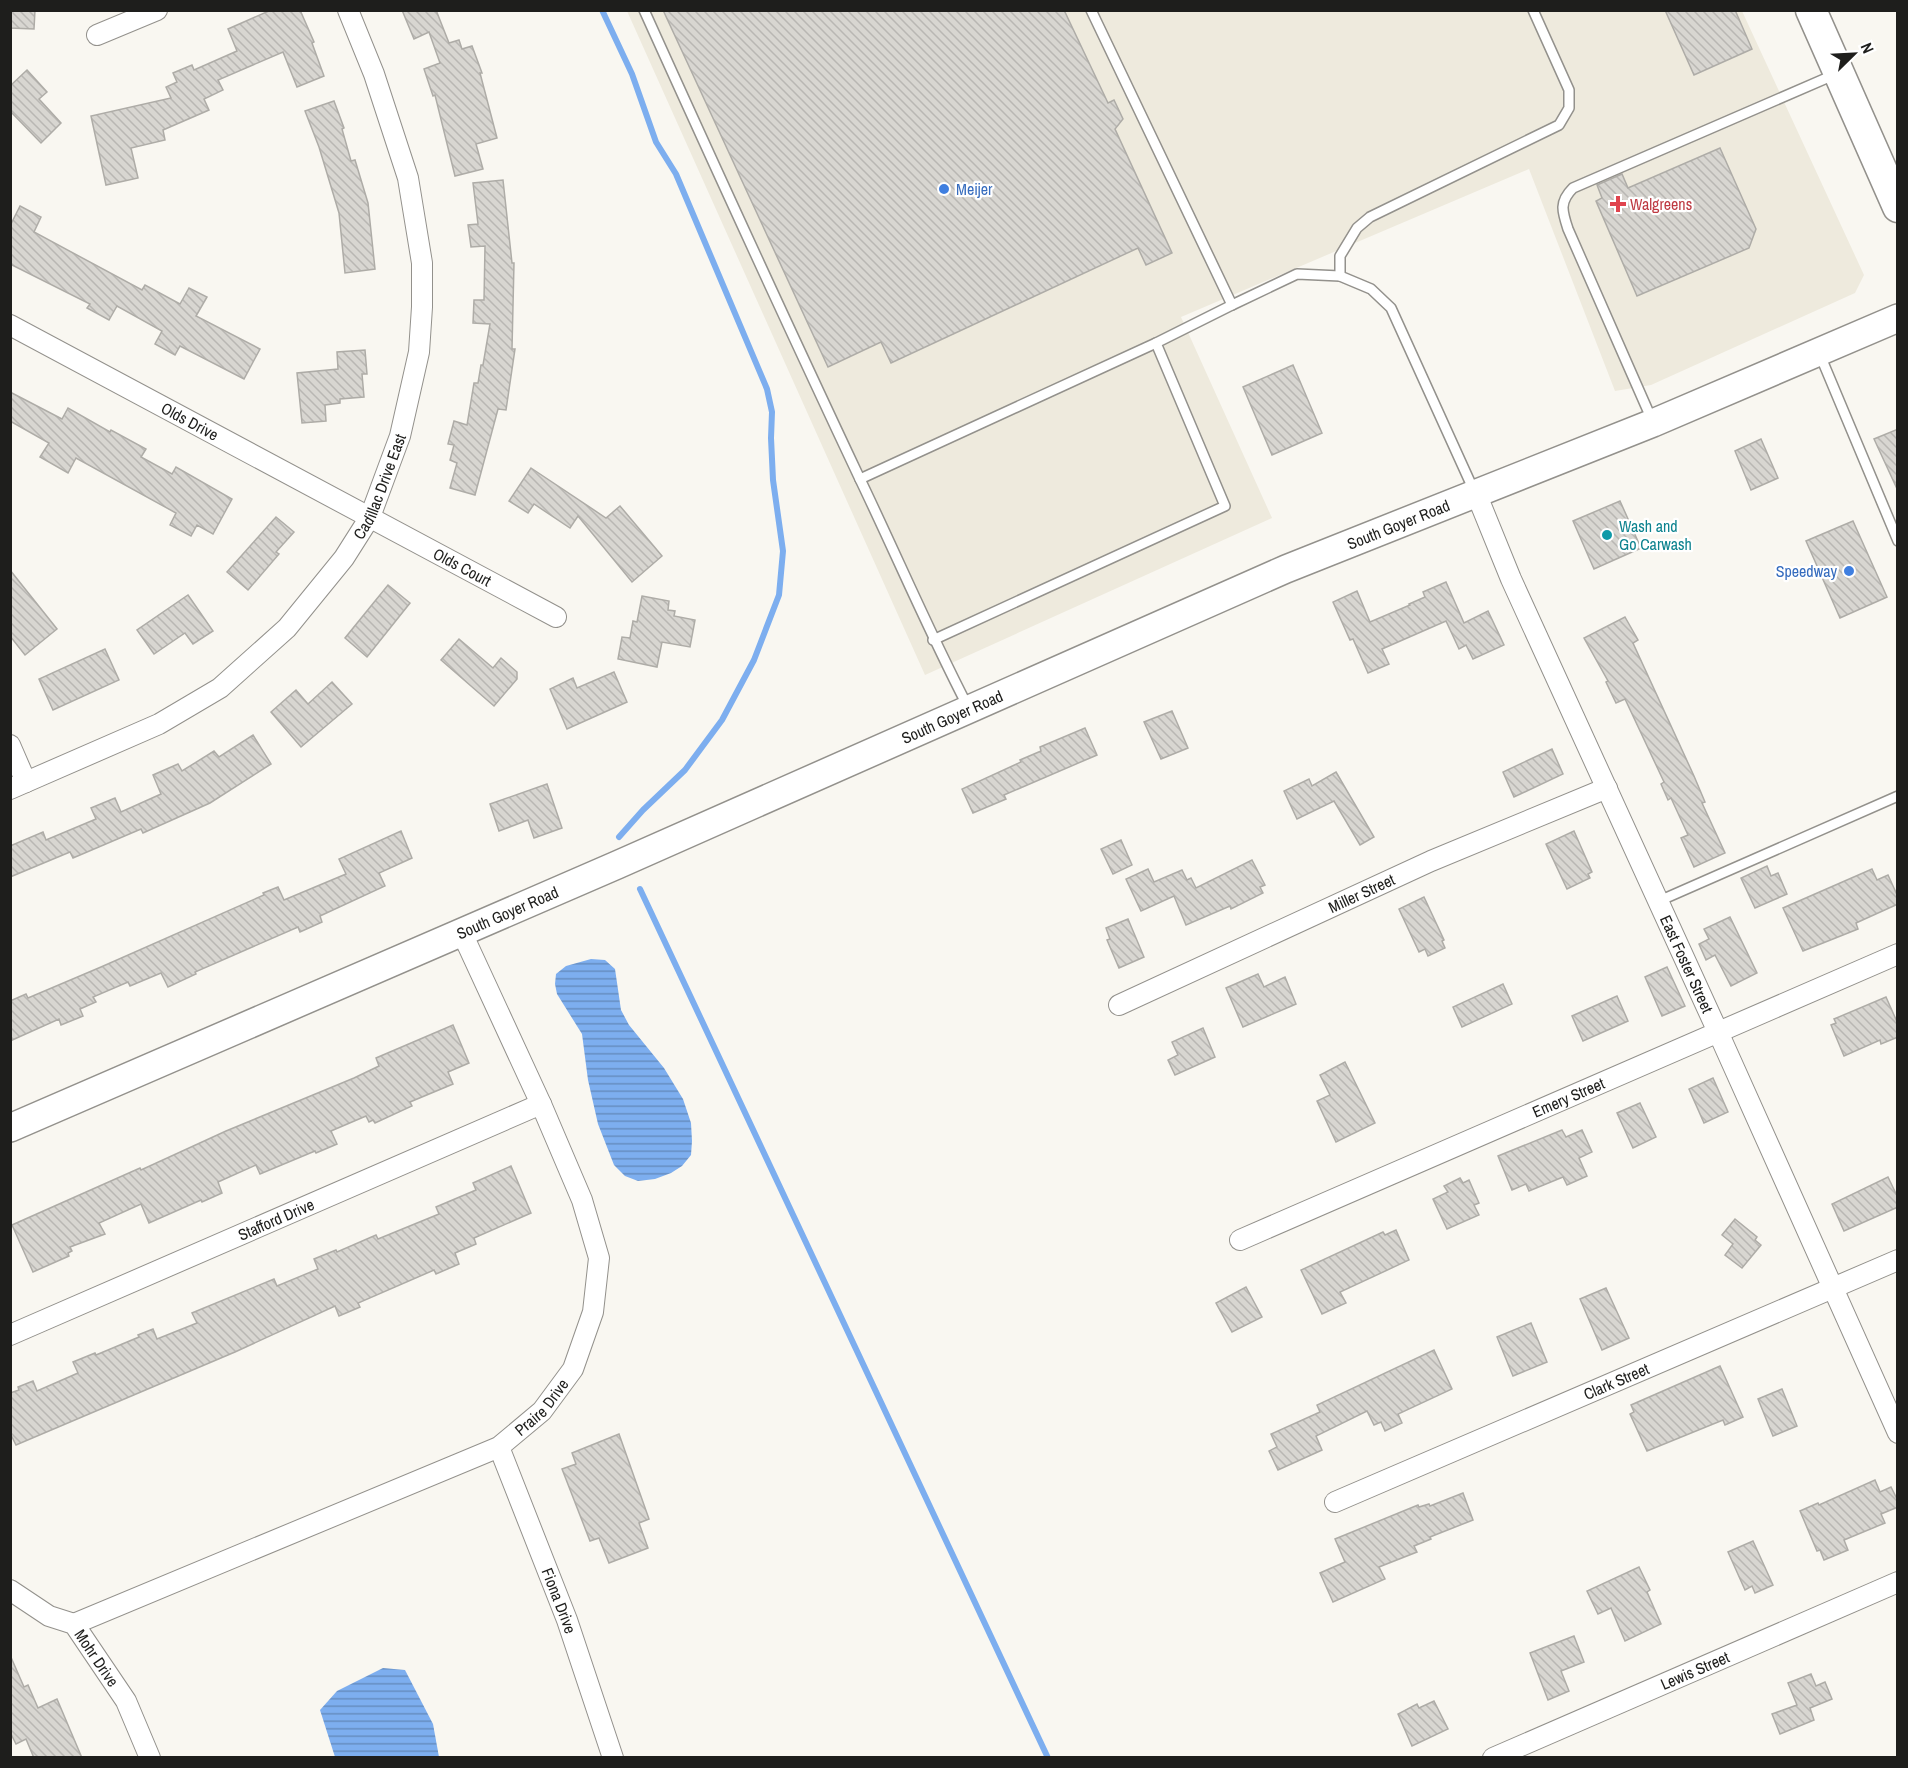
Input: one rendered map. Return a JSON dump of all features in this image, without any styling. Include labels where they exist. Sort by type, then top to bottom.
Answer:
[{"type":"main road","points":[[1811,10],[1887,172],[1898,207]]},
{"type":"street","points":[[98,35],[157,10]]},
{"type":"street","name":"Cadillac Drive East","points":[[18,786],[159,724],[220,688],[287,628],[344,558],[369,517],[400,435],[419,352],[422,263],[408,178],[374,74],[348,10]]},
{"type":"street","name":"South Goyer Road","points":[[10,1128],[462,933],[1286,569],[1653,423],[1898,318]]},
{"type":"street","name":"Olds Drive","points":[[10,324],[369,517]]},
{"type":"street","name":"East Foster Street","points":[[1476,494],[1511,579],[1659,901],[1898,1433]]},
{"type":"street","name":"Olds Court","points":[[369,517],[556,617]]},
{"type":"street","points":[[10,745],[18,786]]},
{"type":"street","name":"Miller Street","points":[[1119,1005],[1431,861],[1607,788]]},
{"type":"street","name":"Praire Drive","points":[[74,1624],[499,1447],[542,1411],[573,1369],[593,1312],[598,1258],[582,1200],[541,1104],[462,933]]},
{"type":"street","name":"Emery Street","points":[[1240,1240],[1898,954]]},
{"type":"street","name":"Stafford Drive","points":[[10,1335],[541,1104]]},
{"type":"street","name":"Clark Street","points":[[1335,1502],[1898,1260]]},
{"type":"street","name":"Fiona Drive","points":[[499,1447],[567,1620],[613,1758]]},
{"type":"street","name":"Lewis Street","points":[[1492,1758],[1898,1582]]},
{"type":"street","name":"Mohr Drive","points":[[10,1590],[49,1616],[74,1624],[126,1701],[150,1758]]},
{"type":"lane","points":[[644,10],[797,348],[860,479],[933,640],[969,709]]},
{"type":"lane","points":[[1091,10],[1232,305]]},
{"type":"lane","points":[[1340,276],[1340,256],[1357,228],[1370,217],[1559,125],[1569,108],[1569,90],[1533,10]]},
{"type":"lane","points":[[1653,423],[1568,228],[1562,212],[1564,196],[1573,188],[1839,73]]},
{"type":"lane","points":[[860,479],[1156,343],[1297,274],[1340,276],[1371,289],[1391,309],[1476,494]]},
{"type":"lane","points":[[933,640],[1225,506],[1156,343]]},
{"type":"lane","points":[[1818,351],[1898,541]]},
{"type":"lane","points":[[1659,901],[1898,796]]},
{"type":"shaded area","points":[[627,11],[1742,11],[1864,275],[1855,293],[1651,385],[1615,391],[1529,169],[1181,317],[1272,518],[925,675]]},
{"type":"water","points":[[591,959],[605,960],[615,969],[621,1010],[629,1025],[664,1068],[683,1099],[691,1123],[691,1155],[682,1166],[655,1179],[638,1181],[625,1176],[614,1165],[598,1124],[588,1080],[582,1034],[557,994],[556,974],[566,966]]},
{"type":"water","points":[[383,1668],[405,1670],[433,1724],[439,1757],[335,1757],[320,1710],[337,1691]]},
{"type":"building","points":[[10,10],[35,10],[34,29],[10,28]]},
{"type":"building","points":[[271,10],[300,10],[314,42],[312,43],[324,76],[297,87],[283,52],[218,80],[223,90],[204,99],[209,110],[163,130],[165,140],[131,148],[138,178],[106,185],[91,116],[171,98],[166,87],[177,82],[173,73],[192,65],[194,70],[237,51],[228,29]]},
{"type":"building","points":[[402,10],[436,10],[449,43],[459,40],[462,49],[472,46],[482,73],[480,73],[497,138],[476,144],[483,169],[455,176],[435,95],[433,96],[424,69],[440,63],[429,32],[414,39]]},
{"type":"building","name":"Meijer","points":[[663,10],[1064,10],[1108,103],[1114,100],[1123,119],[1115,129],[1172,253],[1146,265],[1138,248],[891,363],[881,342],[828,367]]},
{"type":"building","points":[[1665,10],[1735,10],[1752,49],[1694,75]]},
{"type":"building","points":[[27,70],[47,92],[39,99],[61,123],[41,143],[10,111],[10,86]]},
{"type":"building","points":[[334,101],[344,128],[342,129],[351,161],[355,160],[368,203],[375,269],[345,273],[339,213],[319,147],[305,111]]},
{"type":"building","points":[[1720,148],[1756,229],[1749,248],[1637,296],[1596,201],[1602,198],[1597,185],[1622,174],[1628,188]]},
{"type":"building","points":[[503,180],[512,263],[514,263],[512,349],[515,349],[506,410],[498,409],[475,495],[450,488],[457,463],[450,460],[454,445],[448,444],[454,421],[467,425],[474,383],[478,383],[481,365],[483,365],[490,324],[473,323],[474,300],[484,300],[485,246],[471,247],[468,225],[478,224],[473,183]]},
{"type":"building","points":[[20,206],[41,217],[34,232],[142,290],[145,285],[180,304],[189,288],[207,297],[196,316],[260,349],[244,379],[180,346],[175,355],[155,344],[162,331],[117,306],[109,320],[87,308],[90,304],[10,264],[10,226]]},
{"type":"building","points":[[365,350],[367,374],[362,374],[364,397],[340,399],[340,403],[325,405],[326,421],[302,423],[297,373],[338,369],[337,352]]},
{"type":"building","points":[[1293,365],[1322,433],[1272,455],[1243,387]]},
{"type":"building","points":[[10,392],[62,419],[68,408],[146,449],[141,457],[172,474],[176,467],[232,499],[213,534],[197,525],[191,536],[170,525],[176,513],[76,458],[68,473],[40,457],[49,443],[10,421]]},
{"type":"building","points":[[1898,429],[1898,491],[1874,439]]},
{"type":"building","points":[[1761,439],[1778,478],[1751,490],[1735,451]]},
{"type":"building","points":[[531,468],[606,518],[620,506],[662,556],[632,582],[578,516],[570,528],[534,504],[528,513],[509,501]]},
{"type":"building","name":"Wash and Go Carwash","points":[[1620,501],[1641,548],[1594,569],[1573,521]]},
{"type":"building","points":[[276,517],[294,532],[276,552],[279,554],[248,590],[227,572]]},
{"type":"building","points":[[1853,521],[1887,597],[1840,618],[1806,541]]},
{"type":"building","points":[[10,570],[57,629],[25,655],[10,636]]},
{"type":"building","points":[[1446,582],[1464,623],[1488,611],[1504,645],[1473,659],[1466,645],[1459,649],[1446,621],[1382,649],[1389,664],[1368,673],[1333,602],[1357,591],[1370,622],[1410,605],[1425,597],[1423,592]]},
{"type":"building","points":[[388,585],[410,603],[367,657],[345,638]]},
{"type":"building","points":[[188,595],[213,631],[193,644],[185,633],[154,654],[137,630]]},
{"type":"building","points":[[642,596],[669,601],[668,610],[675,611],[674,616],[695,620],[690,647],[662,642],[657,667],[618,659],[622,637],[630,638],[633,621],[637,622]]},
{"type":"building","points":[[1625,617],[1638,640],[1633,643],[1694,776],[1705,802],[1702,803],[1725,853],[1694,867],[1681,838],[1688,835],[1671,798],[1668,800],[1661,784],[1664,782],[1625,699],[1616,703],[1606,682],[1608,681],[1584,638]]},
{"type":"building","points":[[459,639],[493,668],[501,658],[517,672],[517,679],[494,706],[441,660]]},
{"type":"building","points":[[105,649],[119,680],[53,710],[39,679]]},
{"type":"building","points":[[614,672],[627,702],[567,729],[550,689],[573,678],[577,688]]},
{"type":"building","points":[[332,682],[352,704],[301,747],[271,712],[296,690],[308,704]]},
{"type":"building","points":[[1172,711],[1188,748],[1161,759],[1144,722]]},
{"type":"building","points":[[1085,728],[1097,755],[1004,795],[1006,799],[973,813],[962,789],[1021,762],[1020,760],[1041,751],[1040,747]]},
{"type":"building","points":[[253,735],[271,764],[210,803],[143,833],[141,829],[73,858],[70,852],[10,877],[10,846],[43,832],[46,840],[96,819],[91,808],[115,798],[121,812],[161,794],[153,775],[178,764],[182,771],[214,751],[219,757]]},
{"type":"building","points":[[1552,749],[1563,774],[1514,797],[1503,772]]},
{"type":"building","points":[[1336,772],[1374,837],[1360,845],[1334,801],[1297,819],[1284,791],[1309,779],[1312,786]]},
{"type":"building","points":[[547,784],[562,828],[534,838],[528,820],[499,831],[490,804]]},
{"type":"building","points":[[401,831],[412,858],[379,873],[385,886],[320,916],[322,922],[300,932],[298,927],[195,972],[196,974],[168,987],[161,973],[130,986],[128,982],[93,997],[96,1002],[80,1009],[83,1016],[61,1025],[59,1019],[10,1041],[10,1001],[26,994],[28,998],[101,967],[278,887],[284,900],[346,874],[339,859]]},
{"type":"building","points":[[1574,831],[1592,872],[1588,874],[1590,878],[1567,889],[1546,844]]},
{"type":"building","points":[[1121,840],[1132,865],[1113,874],[1101,849]]},
{"type":"building","points":[[1252,860],[1265,885],[1260,887],[1263,893],[1231,909],[1230,906],[1186,925],[1174,896],[1141,911],[1126,879],[1148,869],[1154,882],[1182,870],[1187,880],[1191,878],[1196,888]]},
{"type":"building","points":[[1767,866],[1771,876],[1778,873],[1787,894],[1755,908],[1741,878]]},
{"type":"building","points":[[1872,869],[1877,880],[1888,875],[1898,897],[1898,904],[1856,923],[1858,929],[1803,951],[1783,908]]},
{"type":"building","points":[[1424,897],[1444,940],[1442,941],[1445,948],[1428,956],[1425,949],[1419,952],[1399,909]]},
{"type":"building","points":[[1730,917],[1757,973],[1731,986],[1715,955],[1706,960],[1699,944],[1709,939],[1704,929]]},
{"type":"building","points":[[1128,919],[1144,957],[1119,968],[1107,940],[1110,939],[1106,928]]},
{"type":"building","points":[[1667,967],[1685,1006],[1662,1016],[1645,977]]},
{"type":"building","points":[[1258,974],[1264,987],[1285,977],[1296,1004],[1243,1027],[1226,988]]},
{"type":"building","points":[[1503,984],[1512,1004],[1462,1027],[1453,1007]]},
{"type":"building","points":[[1617,996],[1628,1021],[1583,1041],[1572,1016]]},
{"type":"building","points":[[1886,997],[1898,1024],[1898,1037],[1881,1044],[1880,1040],[1844,1056],[1831,1025],[1836,1023],[1834,1019]]},
{"type":"building","points":[[453,1025],[469,1063],[448,1072],[453,1084],[410,1102],[412,1106],[375,1123],[373,1120],[369,1122],[366,1116],[331,1131],[337,1144],[316,1153],[315,1151],[260,1174],[256,1165],[218,1182],[222,1193],[149,1223],[141,1204],[99,1223],[105,1234],[70,1247],[72,1251],[68,1253],[69,1256],[33,1272],[12,1225],[226,1131],[354,1078],[379,1066],[376,1058]]},
{"type":"building","points":[[1203,1028],[1215,1057],[1175,1075],[1168,1060],[1178,1055],[1172,1042]]},
{"type":"building","points":[[1345,1062],[1375,1123],[1336,1142],[1317,1101],[1330,1095],[1320,1075]]},
{"type":"building","points":[[1713,1078],[1728,1112],[1704,1123],[1689,1089]]},
{"type":"building","points":[[1640,1103],[1656,1137],[1633,1148],[1617,1113]]},
{"type":"building","points":[[1562,1130],[1566,1137],[1582,1130],[1592,1152],[1579,1158],[1587,1176],[1567,1185],[1563,1177],[1529,1191],[1526,1184],[1512,1190],[1498,1156]]},
{"type":"building","points":[[511,1166],[531,1213],[474,1238],[476,1244],[455,1253],[459,1264],[436,1274],[434,1270],[358,1303],[360,1307],[339,1316],[335,1306],[235,1352],[16,1445],[10,1433],[10,1393],[19,1390],[18,1387],[33,1381],[37,1391],[78,1373],[73,1362],[95,1353],[96,1355],[153,1329],[157,1339],[197,1323],[192,1313],[274,1279],[277,1286],[318,1269],[314,1259],[376,1235],[378,1239],[439,1214],[436,1207],[476,1190],[473,1183]]},
{"type":"building","points":[[1888,1177],[1898,1198],[1898,1207],[1844,1231],[1832,1204]]},
{"type":"building","points":[[1460,1178],[1463,1183],[1469,1180],[1479,1203],[1474,1205],[1479,1215],[1447,1229],[1433,1199],[1448,1192],[1444,1186]]},
{"type":"building","points":[[1735,1219],[1757,1237],[1755,1240],[1761,1245],[1742,1268],[1725,1255],[1733,1244],[1722,1235]]},
{"type":"building","points":[[1396,1230],[1409,1260],[1340,1292],[1346,1303],[1322,1314],[1301,1270],[1383,1232],[1385,1235]]},
{"type":"building","points":[[1246,1287],[1262,1317],[1232,1332],[1216,1303]]},
{"type":"building","points":[[1606,1288],[1629,1338],[1602,1350],[1580,1299]]},
{"type":"building","points":[[1531,1323],[1547,1362],[1513,1376],[1497,1337]]},
{"type":"building","points":[[1434,1350],[1452,1389],[1398,1414],[1402,1423],[1385,1431],[1381,1422],[1374,1425],[1367,1411],[1316,1436],[1322,1450],[1278,1470],[1269,1451],[1277,1447],[1271,1434],[1320,1412],[1317,1405]]},
{"type":"building","points":[[1720,1366],[1743,1417],[1725,1425],[1723,1420],[1647,1451],[1630,1414],[1634,1412],[1631,1405]]},
{"type":"building","points":[[1782,1389],[1797,1426],[1773,1436],[1758,1399]]},
{"type":"building","points":[[619,1434],[649,1519],[639,1523],[648,1548],[609,1563],[599,1538],[590,1541],[562,1469],[576,1464],[572,1453]]},
{"type":"building","points":[[1875,1480],[1880,1492],[1891,1487],[1898,1501],[1898,1507],[1881,1514],[1885,1523],[1844,1540],[1848,1550],[1824,1560],[1820,1550],[1817,1551],[1800,1511]]},
{"type":"building","points":[[1463,1493],[1473,1520],[1414,1546],[1417,1552],[1379,1567],[1385,1579],[1333,1602],[1320,1573],[1345,1562],[1335,1539],[1418,1505],[1419,1507],[1429,1504],[1430,1506]]},
{"type":"building","points":[[1753,1541],[1773,1585],[1755,1593],[1752,1586],[1745,1590],[1728,1552]]},
{"type":"building","points":[[1639,1567],[1650,1590],[1647,1592],[1661,1624],[1625,1641],[1611,1608],[1598,1614],[1587,1591]]},
{"type":"building","points":[[1574,1636],[1584,1662],[1561,1671],[1569,1691],[1548,1700],[1530,1653]]},
{"type":"building","points":[[10,1655],[24,1687],[28,1685],[38,1708],[57,1699],[82,1758],[34,1758],[26,1739],[16,1744],[10,1732]]},
{"type":"building","points":[[1811,1674],[1816,1686],[1825,1682],[1832,1699],[1810,1708],[1814,1720],[1780,1734],[1772,1714],[1797,1705],[1788,1683]]},
{"type":"building","points":[[1434,1701],[1448,1729],[1412,1746],[1398,1714],[1417,1704],[1419,1708]]},
{"type":"waterway","points":[[602,10],[632,74],[656,142],[676,174],[767,389],[772,412],[773,480],[783,551],[779,595],[754,660],[722,720],[685,770],[643,810],[619,837]]},
{"type":"waterway","points":[[640,889],[1048,1758]]},
{"type":"place","name":"Meijer","points":[[944,189]]},
{"type":"place","name":"Walgreens","points":[[1618,204]]},
{"type":"place","name":"Wash and Go Carwash","points":[[1607,535]]},
{"type":"place","name":"Speedway","points":[[1849,571]]}]
